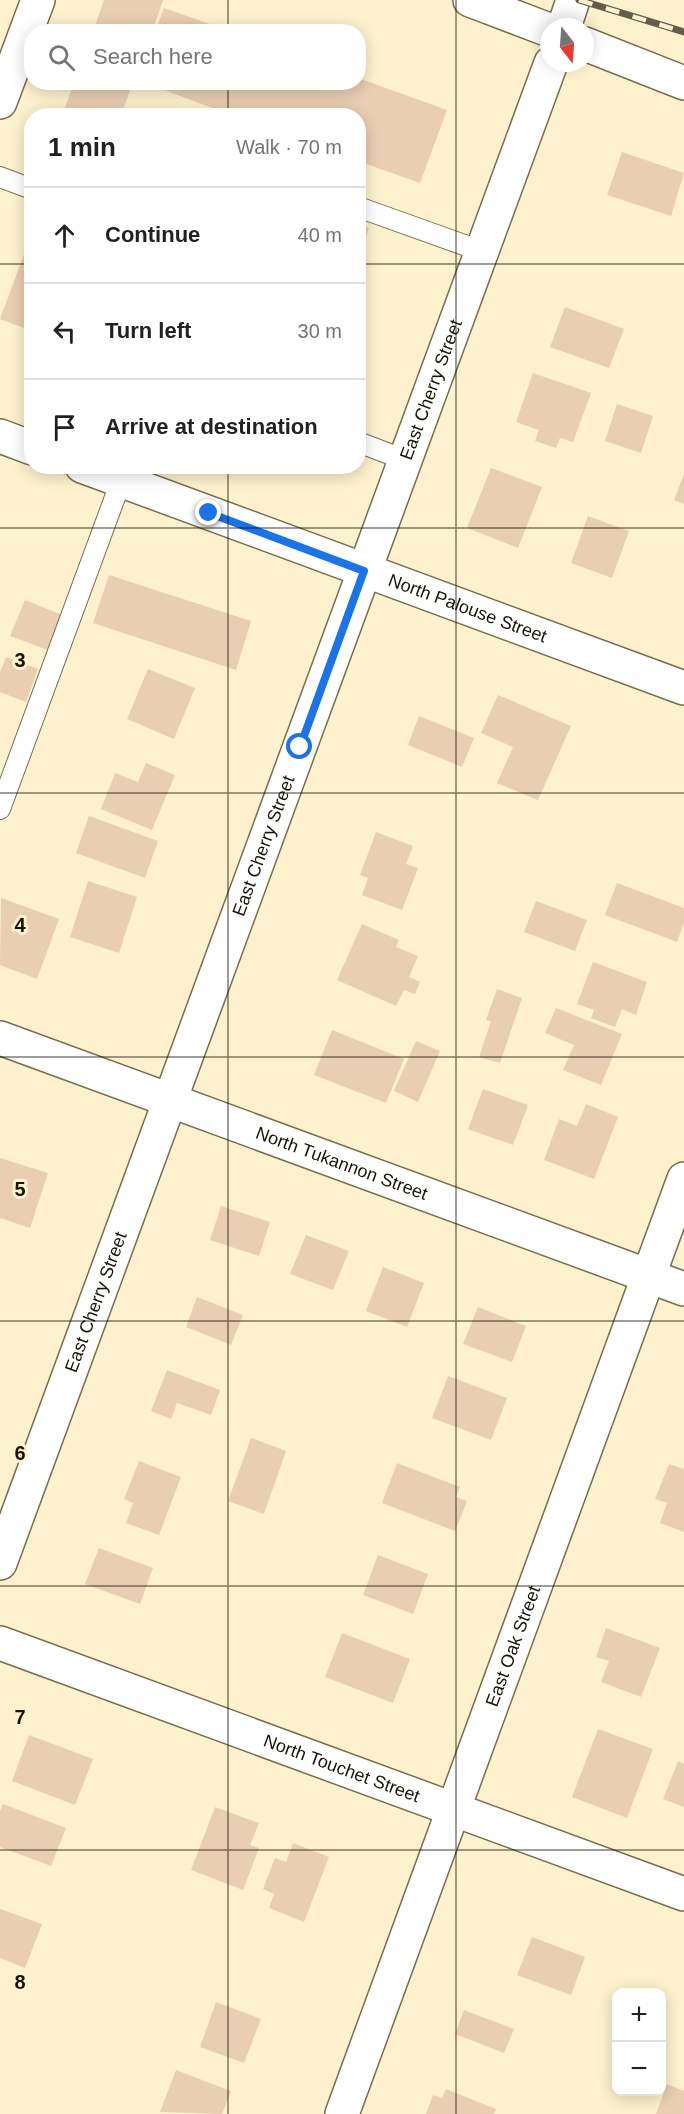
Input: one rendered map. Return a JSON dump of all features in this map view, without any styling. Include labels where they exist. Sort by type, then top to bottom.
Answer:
[{"type":"street","points":[[29,24],[38,0]]},
{"type":"street","points":[[470,0],[540,27]]},
{"type":"street","points":[[567,18],[573,0]]},
{"type":"street","points":[[0,102],[24,38]]},
{"type":"street","points":[[594,48],[684,83]]},
{"type":"street","name":"East Cherry Street","points":[[0,1563],[548,72]]},
{"type":"street","points":[[0,436],[24,445]]},
{"type":"street","name":"North Palouse Street","points":[[103,474],[684,688]]},
{"type":"street","name":"North Tukannon Street","points":[[0,1038],[684,1289]]},
{"type":"street","name":"East Oak Street","points":[[342,2114],[684,1179]]},
{"type":"street","name":"North Touchet Street","points":[[0,1643],[684,1894]]},
{"type":"lane","points":[[0,177],[24,186]]},
{"type":"lane","points":[[366,210],[481,251]]},
{"type":"lane","points":[[366,445],[405,460]]},
{"type":"lane","points":[[0,809],[121,481]]},
{"type":"building","points":[[104,0],[163,0],[155,24],[96,24]]},
{"type":"building","points":[[164,8],[210,24],[158,24]]},
{"type":"building","points":[[366,81],[447,110],[420,183],[366,164],[366,108],[212,108],[164,90],[366,90]]},
{"type":"building","points":[[71,90],[130,90],[124,108],[65,108]]},
{"type":"building","points":[[622,152],[684,173],[671,216],[607,195]]},
{"type":"building","points":[[24,254],[24,328],[0,319]]},
{"type":"building","points":[[565,307],[624,329],[609,368],[550,347]]},
{"type":"building","points":[[533,373],[591,393],[573,442],[560,438],[556,448],[535,441],[539,430],[516,422]]},
{"type":"building","points":[[617,404],[653,416],[641,453],[605,441]]},
{"type":"building","points":[[491,468],[542,487],[518,548],[467,528]]},
{"type":"building","points":[[684,474],[684,504],[674,500]]},
{"type":"building","points":[[588,516],[629,531],[612,578],[571,563]]},
{"type":"building","points":[[109,575],[251,621],[236,670],[93,623]]},
{"type":"building","points":[[25,600],[62,615],[48,650],[10,636]]},
{"type":"building","points":[[6,657],[38,669],[26,702],[0,692],[0,672]]},
{"type":"building","points":[[148,669],[195,688],[174,739],[127,719]]},
{"type":"building","points":[[498,695],[571,726],[538,800],[497,783],[513,747],[481,733]]},
{"type":"building","points":[[419,716],[474,738],[462,767],[408,745]]},
{"type":"building","points":[[146,763],[175,775],[152,830],[101,809],[115,773],[138,782]]},
{"type":"building","points":[[89,816],[158,841],[145,878],[76,853]]},
{"type":"building","points":[[376,832],[413,846],[406,864],[418,868],[402,910],[362,895],[368,878],[360,875]]},
{"type":"building","points":[[88,881],[137,897],[119,953],[70,937]]},
{"type":"building","points":[[617,883],[684,908],[684,923],[677,942],[605,915]]},
{"type":"building","points":[[1,898],[59,919],[37,979],[0,965]]},
{"type":"building","points":[[536,901],[587,920],[575,951],[524,932]]},
{"type":"building","points":[[362,924],[399,940],[396,947],[418,956],[409,977],[420,982],[415,994],[404,990],[396,1006],[337,980]]},
{"type":"building","points":[[593,962],[647,982],[636,1015],[622,1009],[615,1027],[591,1018],[594,1010],[577,1004]]},
{"type":"building","points":[[497,989],[522,998],[500,1063],[479,1057],[491,1021],[486,1020]]},
{"type":"building","points":[[556,1008],[622,1034],[601,1085],[563,1070],[574,1045],[545,1033]]},
{"type":"building","points":[[332,1030],[404,1059],[386,1103],[314,1075]]},
{"type":"building","points":[[416,1041],[440,1051],[418,1102],[394,1091]]},
{"type":"building","points":[[483,1089],[528,1105],[513,1145],[468,1129]]},
{"type":"building","points":[[586,1104],[618,1117],[594,1179],[544,1160],[559,1119],[577,1126]]},
{"type":"building","points":[[0,1158],[48,1173],[30,1228],[0,1218]]},
{"type":"building","points":[[221,1206],[270,1222],[259,1256],[210,1240]]},
{"type":"building","points":[[306,1235],[349,1251],[333,1290],[290,1274]]},
{"type":"building","points":[[383,1267],[424,1283],[407,1327],[366,1311]]},
{"type":"building","points":[[197,1297],[243,1315],[231,1345],[186,1327]]},
{"type":"building","points":[[478,1307],[526,1326],[512,1362],[463,1344]]},
{"type":"building","points":[[167,1370],[220,1390],[211,1415],[177,1403],[171,1419],[151,1411]]},
{"type":"building","points":[[448,1376],[507,1398],[491,1440],[432,1418]]},
{"type":"building","points":[[251,1438],[286,1451],[264,1514],[228,1501]]},
{"type":"building","points":[[139,1461],[181,1477],[159,1535],[126,1523],[133,1503],[124,1499]]},
{"type":"building","points":[[397,1463],[460,1487],[456,1497],[467,1501],[455,1531],[382,1503]]},
{"type":"building","points":[[669,1464],[684,1469],[684,1532],[660,1523],[667,1503],[655,1499]]},
{"type":"building","points":[[99,1548],[153,1568],[140,1604],[85,1584]]},
{"type":"building","points":[[378,1555],[428,1574],[413,1614],[363,1595]]},
{"type":"building","points":[[606,1628],[660,1648],[641,1697],[601,1682],[609,1661],[596,1657]]},
{"type":"building","points":[[342,1633],[410,1659],[393,1703],[325,1677]]},
{"type":"building","points":[[598,1729],[653,1749],[627,1818],[572,1797]]},
{"type":"building","points":[[29,1735],[93,1759],[75,1805],[12,1781]]},
{"type":"building","points":[[678,1761],[684,1764],[684,1807],[663,1799]]},
{"type":"building","points":[[3,1804],[66,1828],[51,1866],[0,1847],[0,1811]]},
{"type":"building","points":[[215,1807],[259,1823],[250,1845],[259,1848],[243,1890],[191,1870]]},
{"type":"building","points":[[293,1843],[329,1857],[304,1922],[269,1908],[274,1894],[263,1889],[275,1858],[286,1862]]},
{"type":"building","points":[[0,1909],[42,1924],[25,1968],[0,1958]]},
{"type":"building","points":[[532,1937],[585,1957],[571,1995],[517,1975]]},
{"type":"building","points":[[216,2002],[261,2019],[244,2063],[200,2047]]},
{"type":"building","points":[[464,2010],[514,2029],[504,2053],[455,2034]]},
{"type":"building","points":[[176,2070],[231,2091],[222,2114],[160,2112]]},
{"type":"building","points":[[667,2084],[684,2091],[684,2114],[656,2114],[663,2096],[666,2096]]},
{"type":"building","points":[[446,2089],[496,2109],[494,2114],[426,2114],[433,2095],[442,2098]]},
{"type":"railway","points":[[579,0],[684,32]]},
{"type":"route","points":[[209,513],[364,571],[300,747]]}]
